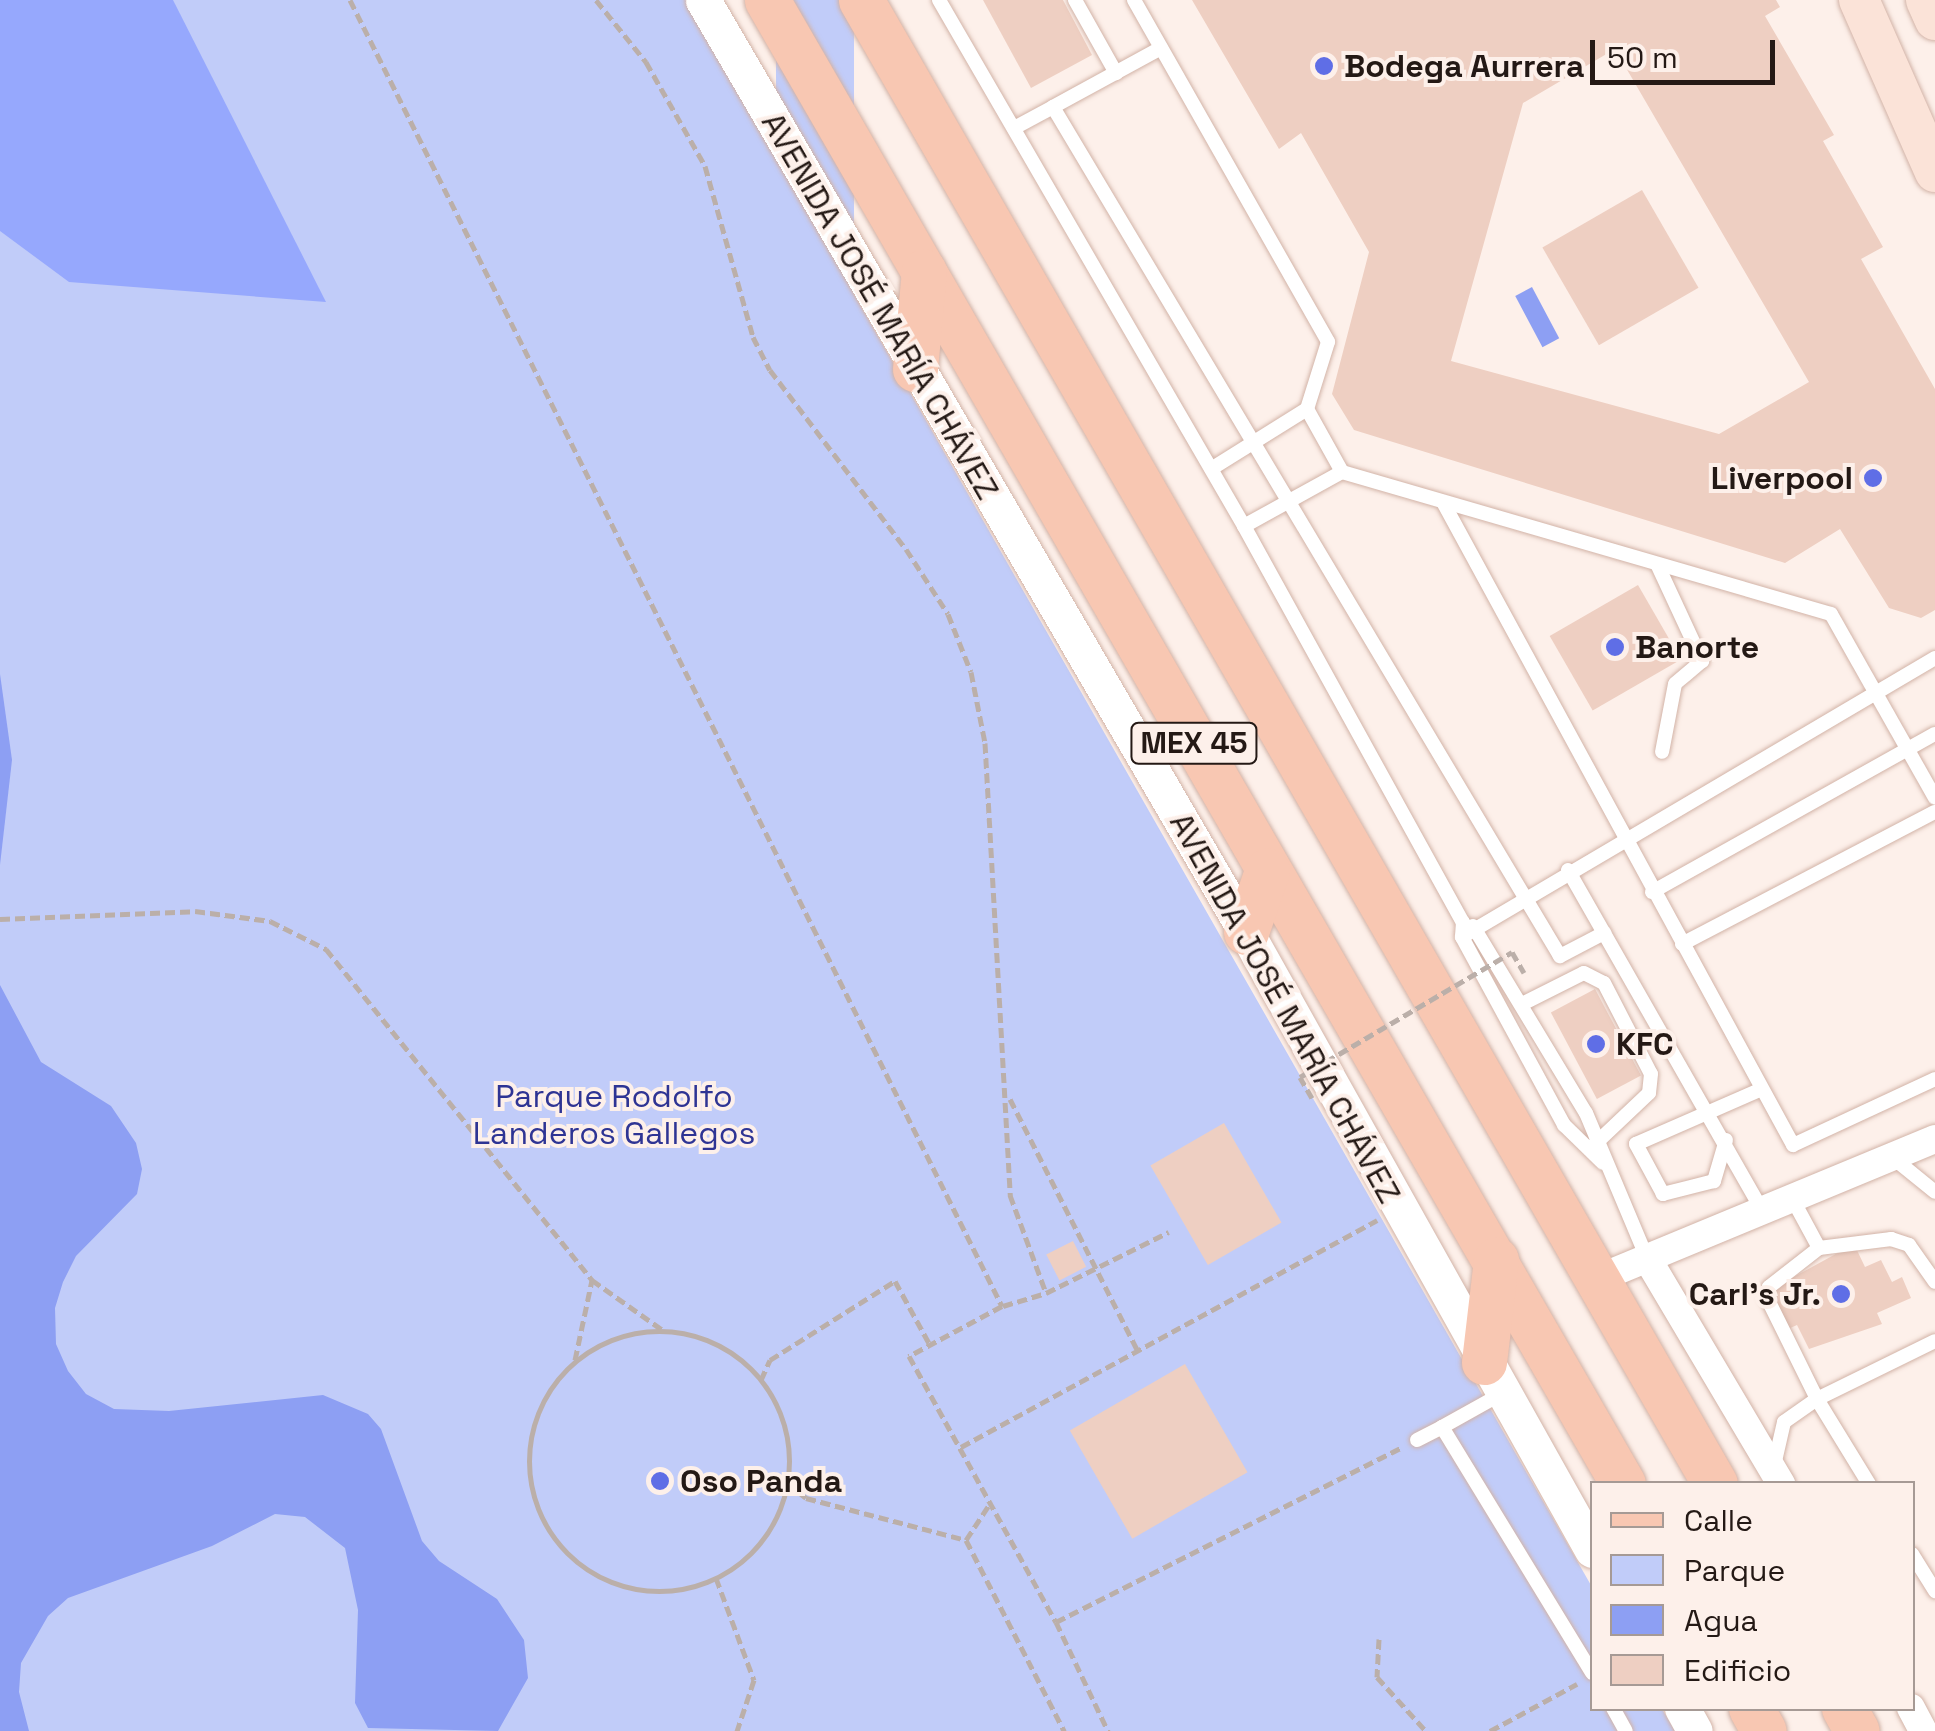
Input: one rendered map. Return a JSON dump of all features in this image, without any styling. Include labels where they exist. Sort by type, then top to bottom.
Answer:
[{"type":"main road","name":"AVENIDA JOSÉ MARÍA CHÁVEZ","points":[[767,0],[1621,1481]]},
{"type":"main road","name":"MEX 45","points":[[861,0],[1714,1477]]},
{"type":"main road","points":[[1859,0],[1930,146]]},
{"type":"main road","points":[[1926,0],[1935,20]]},
{"type":"main road","points":[[915,369],[924,272]]},
{"type":"main road","points":[[1246,932],[1267,871]]},
{"type":"main road","points":[[1494,1377],[1496,1260]]},
{"type":"street","name":"AVENIDA JOSÉ MARÍA CHÁVEZ","points":[[703,0],[1246,932],[1397,1209],[1590,1546]]},
{"type":"street","points":[[1597,1279],[1935,1139]]},
{"type":"street","points":[[1647,1258],[1777,1477]]},
{"type":"lane","points":[[939,0],[1244,526],[1467,929],[1564,1125],[1585,1151],[1603,1163]]},
{"type":"lane","points":[[1075,0],[1116,73]]},
{"type":"lane","points":[[1134,0],[1328,342],[1307,409],[1211,469]]},
{"type":"lane","points":[[1014,128],[1161,48]]},
{"type":"lane","points":[[1053,108],[1560,956],[1604,932]]},
{"type":"lane","points":[[1307,409],[1342,472],[1831,614],[1935,798]]},
{"type":"lane","points":[[1244,526],[1342,472]]},
{"type":"lane","points":[[1444,504],[1652,892],[1793,1144],[1935,1080]]},
{"type":"lane","points":[[1658,566],[1702,662],[1675,684],[1662,752]]},
{"type":"lane","points":[[1467,929],[1935,658]]},
{"type":"lane","points":[[1652,892],[1935,734]]},
{"type":"lane","points":[[1682,944],[1935,812]]},
{"type":"lane","points":[[1568,870],[1726,1140],[1762,1210]]},
{"type":"lane","points":[[1467,929],[1522,1004],[1599,1141],[1603,1163],[1647,1258]]},
{"type":"lane","points":[[1522,1004],[1584,973],[1604,982],[1651,1074],[1649,1094],[1585,1151]]},
{"type":"lane","points":[[1726,1140],[1714,1181],[1663,1194],[1636,1144],[1762,1089]]},
{"type":"lane","points":[[1892,1157],[1935,1192]]},
{"type":"lane","points":[[1792,1198],[1819,1248]]},
{"type":"lane","points":[[1867,1481],[1817,1399],[1768,1298],[1769,1287],[1819,1248],[1891,1240],[1909,1245],[1935,1282]]},
{"type":"lane","points":[[1777,1477],[1784,1422],[1817,1399],[1935,1341]]},
{"type":"lane","points":[[1417,1440],[1442,1427],[1494,1377]]},
{"type":"lane","points":[[1442,1427],[1590,1671]]},
{"type":"lane","points":[[1915,1559],[1935,1591]]},
{"type":"path","points":[[350,0],[1002,1306]]},
{"type":"path","points":[[596,0],[646,62],[705,166],[752,338],[770,370],[906,549],[948,614],[971,672],[985,743],[1009,1096],[1010,1195],[1046,1292]]},
{"type":"path","points":[[0,921],[27,916],[195,911],[270,920],[326,949],[592,1280],[664,1330],[718,1345],[762,1380],[780,1412],[789,1447],[787,1483],[758,1544],[716,1578],[676,1590],[634,1589],[594,1575],[561,1548],[538,1513],[528,1472],[531,1431],[548,1392],[575,1360],[617,1337],[664,1330]]},
{"type":"path","points":[[1312,1098],[1300,1077],[1512,952],[1524,972]]},
{"type":"path","points":[[1009,1096],[1138,1350]]},
{"type":"path","points":[[960,1448],[1397,1209]]},
{"type":"path","points":[[1108,1731],[1056,1622],[909,1356],[1002,1306],[1046,1292],[1169,1232]]},
{"type":"path","points":[[575,1360],[592,1280]]},
{"type":"path","points":[[762,1380],[770,1360],[895,1281],[930,1345]]},
{"type":"path","points":[[1056,1622],[1417,1440]]},
{"type":"path","points":[[787,1483],[806,1498],[966,1540],[1064,1731]]},
{"type":"path","points":[[966,1540],[990,1504]]},
{"type":"path","points":[[716,1578],[754,1680],[737,1731]]},
{"type":"path","points":[[1379,1639],[1377,1677],[1426,1731]]},
{"type":"path","points":[[1490,1731],[1590,1675]]},
{"type":"green space","name":"Parque Rodolfo Landeros Gallegos","points":[[0,0],[686,0],[1590,1583],[1590,1711],[1663,1711],[1675,1731],[0,1731]]},
{"type":"green space","points":[[776,0],[854,0],[854,1709],[776,1709]]},
{"type":"shaded area","points":[[0,0],[173,0],[326,302],[69,282],[0,231]]},
{"type":"water","points":[[1532,287],[1559,338],[1542,347],[1515,296]]},
{"type":"water","points":[[0,674],[12,760],[0,865]]},
{"type":"water","points":[[0,985],[41,1062],[111,1106],[136,1143],[142,1169],[137,1194],[76,1256],[63,1282],[55,1308],[56,1344],[68,1371],[86,1394],[114,1409],[169,1411],[323,1395],[368,1414],[381,1429],[422,1541],[439,1561],[497,1599],[524,1640],[528,1678],[498,1731],[368,1728],[355,1703],[358,1610],[345,1548],[305,1517],[275,1514],[212,1546],[68,1598],[48,1616],[21,1663],[19,1692],[29,1731],[0,1731]]},
{"type":"building","points":[[983,0],[1063,0],[1092,55],[1031,88]]},
{"type":"building","points":[[1192,0],[1776,0],[1780,7],[1765,16],[1834,135],[1823,141],[1883,247],[1861,259],[1935,389],[1935,610],[1921,618],[1889,608],[1840,529],[1785,563],[1354,430],[1332,394],[1369,252],[1301,133],[1279,149]],"holes":[[[1615,49],[1809,382],[1719,434],[1451,361],[1523,103]]]},
{"type":"building","points":[[1642,190],[1698,288],[1599,345],[1542,248]]},
{"type":"building","name":"Banorte","points":[[1638,585],[1681,659],[1593,710],[1550,636]]},
{"type":"building","name":"KFC","points":[[1595,989],[1641,1076],[1597,1099],[1551,1012]]},
{"type":"building","points":[[1224,1123],[1282,1223],[1208,1265],[1150,1166]]},
{"type":"building","points":[[1073,1241],[1086,1267],[1059,1280],[1046,1255]]},
{"type":"building","name":"Carl's Jr.","points":[[1854,1244],[1865,1267],[1881,1260],[1892,1282],[1902,1277],[1911,1298],[1877,1313],[1882,1324],[1809,1349],[1797,1325],[1788,1329],[1770,1290]]},
{"type":"building","points":[[1185,1364],[1248,1472],[1132,1539],[1070,1430]]},
{"type":"place","name":"Bodega Aurrera","points":[[1324,66]]},
{"type":"place","name":"Liverpool","points":[[1873,478]]},
{"type":"place","name":"Banorte","points":[[1615,647]]},
{"type":"place","name":"KFC","points":[[1596,1044]]},
{"type":"place","name":"Carl's Jr.","points":[[1841,1294]]},
{"type":"place","name":"Oso Panda","points":[[660,1481]]}]
